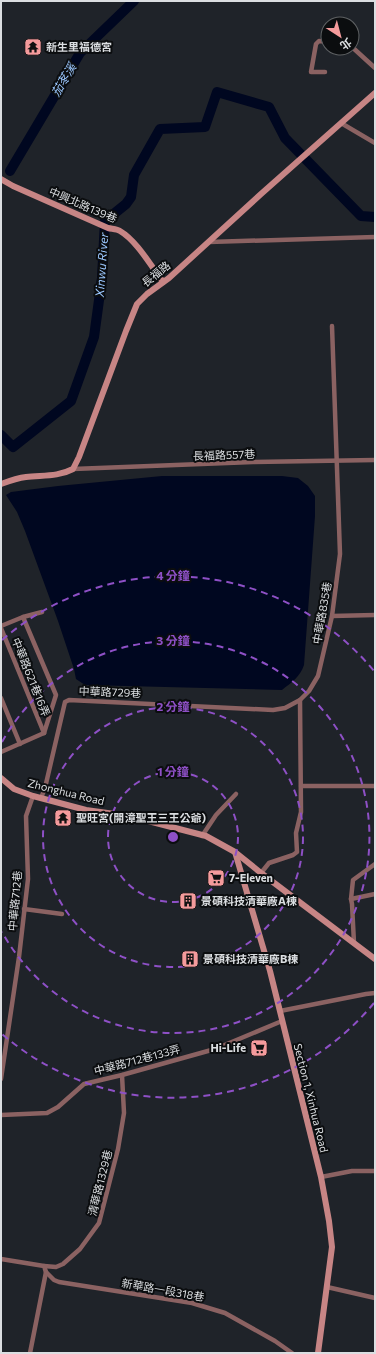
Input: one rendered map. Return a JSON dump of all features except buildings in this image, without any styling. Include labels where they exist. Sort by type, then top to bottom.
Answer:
[{"type":"street","points":[[320,41],[316,44],[311,72],[325,72]]},
{"type":"street","points":[[360,54],[375,68]]},
{"type":"street","name":"長福路","points":[[73,469],[79,457],[137,304],[169,278],[375,92]]},
{"type":"street","points":[[341,124],[375,143]]},
{"type":"street","name":"中興北路139巷","points":[[1,179],[13,186],[108,228],[119,230],[136,247],[163,282]]},
{"type":"street","points":[[209,242],[375,237]]},
{"type":"street","name":"中華路835巷","points":[[300,700],[309,691],[318,676],[332,616],[340,549],[332,326]]},
{"type":"street","name":"長福路557巷","points":[[73,469],[252,462],[375,460]]},
{"type":"street","points":[[1,484],[13,479],[59,475],[73,469]]},
{"type":"street","points":[[1,627],[23,617],[42,612]]},
{"type":"street","points":[[332,616],[375,615]]},
{"type":"street","points":[[1,752],[44,733],[56,695],[23,617]]},
{"type":"street","name":"中華路621巷16弄","points":[[1,627],[44,733]]},
{"type":"street","points":[[1,698],[20,744]]},
{"type":"street","name":"中華路729巷","points":[[41,798],[45,788],[65,702],[68,700],[273,710],[285,708],[300,700]]},
{"type":"street","points":[[261,873],[269,864],[297,852],[296,833],[301,812],[300,700]]},
{"type":"street","name":"Zhonghua Road","points":[[1,778],[14,789],[33,796],[86,810],[129,816],[202,836],[235,852],[373,956]]},
{"type":"street","points":[[301,786],[375,786]]},
{"type":"street","points":[[202,836],[216,815],[236,794]]},
{"type":"street","name":"中華路712巷","points":[[1,1079],[19,957],[28,879],[26,816],[33,796]]},
{"type":"street","name":"Section 1, Xinhua Road","points":[[235,852],[270,971],[321,1176],[330,1221],[332,1247],[318,1353]]},
{"type":"street","points":[[354,943],[351,899],[353,880],[375,864]]},
{"type":"street","points":[[351,899],[375,894]]},
{"type":"street","points":[[24,909],[62,914]]},
{"type":"street","points":[[280,1011],[366,994],[375,994]]},
{"type":"street","name":"中華路712巷133弄","points":[[1,1115],[47,1113],[58,1107],[84,1084],[215,1049],[282,1021]]},
{"type":"street","points":[[1,1033],[7,1036]]},
{"type":"street","name":"清華路1329巷","points":[[1,1259],[56,1267],[63,1264],[80,1250],[99,1223],[118,1149],[124,1113],[122,1075]]},
{"type":"street","points":[[321,1176],[352,1171],[375,1171]]},
{"type":"street","points":[[30,1353],[46,1272],[44,1266]]},
{"type":"street","name":"新華路一段318巷","points":[[46,1272],[54,1280],[59,1282],[192,1303],[225,1313],[275,1341],[292,1353]]},
{"type":"street","points":[[326,1287],[375,1298]]},
{"type":"water","points":[[162,476],[282,476],[298,478],[308,486],[315,496],[315,516],[304,665],[298,676],[282,690],[85,685],[76,679],[58,621],[25,531],[17,512],[6,495],[11,492],[58,486]]},
{"type":"waterway","name":"茄苳溪","points":[[10,171],[80,53],[134,1]]},
{"type":"waterway","name":"Xinwu River","points":[[1,435],[13,447],[71,401],[94,337],[102,278],[105,221],[126,204],[131,197],[134,175],[160,129],[205,127],[217,92],[269,107],[285,138],[361,216],[375,217]]},
{"type":"place","name":"新生里福德宮","points":[[33,47]]},
{"type":"place","name":"聖旺宮(開漳聖王三王公爺)","points":[[63,818]]},
{"type":"place","name":"7-Eleven","points":[[216,878]]},
{"type":"place","name":"景碩科技清華廠A棟","points":[[188,901]]},
{"type":"place","name":"景碩科技清華廠B棟","points":[[190,959]]},
{"type":"place","name":"Hi-Life","points":[[259,1048]]}]
